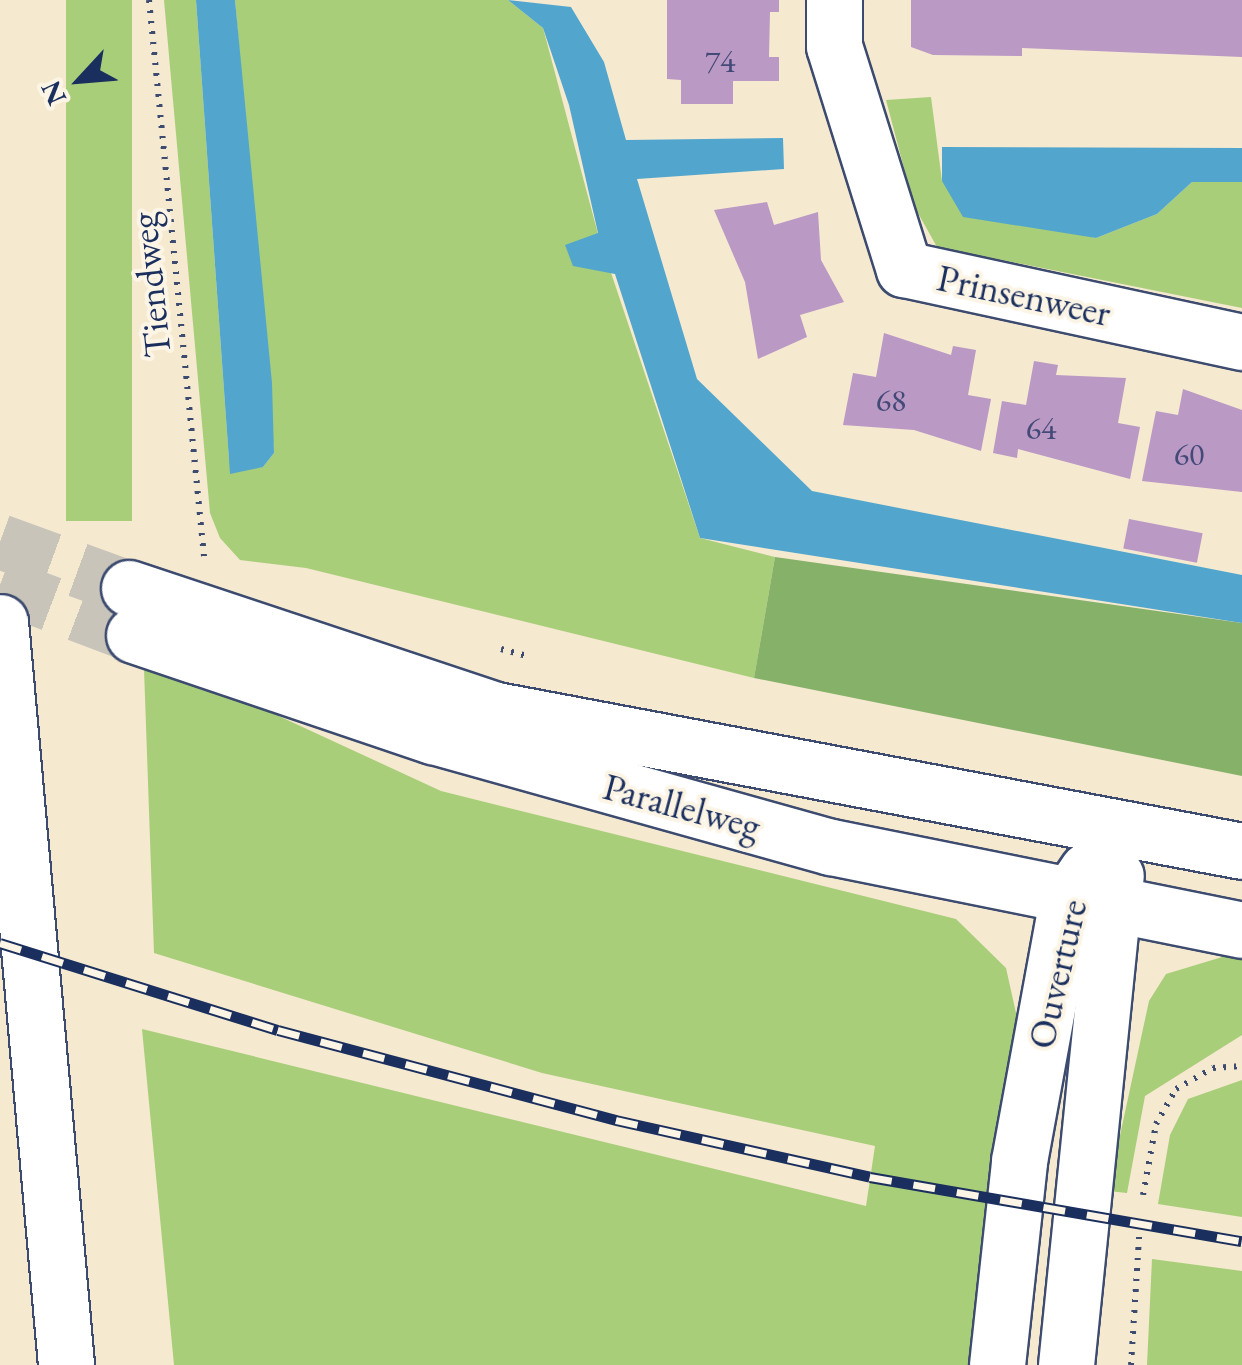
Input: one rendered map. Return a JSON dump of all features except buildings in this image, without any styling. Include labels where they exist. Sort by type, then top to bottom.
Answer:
[{"type":"main road","name":"Prinsenweer","points":[[834,0],[834,46],[904,269],[1242,342]]},
{"type":"main road","name":"Parallelweg","points":[[1242,850],[1113,830],[496,710],[132,612],[560,773],[1119,912],[1242,930]]},
{"type":"main road","points":[[0,622],[66,1365]]},
{"type":"main road","name":"Ouverture","points":[[997,1365],[1018,1161],[1067,900],[1113,830]]},
{"type":"main road","name":"Ouverture","points":[[1066,1365],[1119,912],[1113,830]]},
{"type":"path","name":"Tiendweg","points":[[148,0],[205,566]]},
{"type":"path","points":[[495,648],[532,657]]},
{"type":"path","points":[[1131,1365],[1156,1124],[1176,1089],[1214,1068],[1242,1066]]},
{"type":"green space","points":[[66,0],[132,0],[132,521],[66,521]]},
{"type":"green space","points":[[164,0],[196,0],[229,460],[237,470],[263,467],[274,453],[235,0],[508,0],[543,28],[598,234],[700,538],[775,557],[754,678],[306,568],[240,560],[220,538],[210,513]]},
{"type":"green space","points":[[931,97],[942,181],[1080,234],[1096,238],[1157,214],[1192,182],[1242,182],[1242,308],[937,247],[914,206],[886,100]]},
{"type":"green space","points":[[775,557],[1242,623],[1242,776],[754,678]]},
{"type":"green space","points":[[144,669],[270,712],[441,791],[956,919],[1006,968],[1020,1031],[976,1365],[174,1365],[142,1029],[866,1206],[875,1146],[542,1073],[154,953]]},
{"type":"green space","points":[[1242,951],[1242,1035],[1145,1096],[1127,1193],[1108,1191],[1149,1001],[1166,974]]},
{"type":"green space","points":[[1242,1080],[1242,1217],[1158,1204],[1170,1135],[1188,1099]]},
{"type":"green space","points":[[1152,1259],[1242,1271],[1242,1365],[1147,1365]]},
{"type":"water","points":[[196,0],[235,0],[272,383],[274,453],[263,467],[230,474]]},
{"type":"water","points":[[508,0],[571,7],[604,62],[626,140],[783,138],[784,169],[637,179],[697,379],[812,491],[1242,575],[1242,623],[700,538],[615,274],[573,266],[565,245],[598,233],[569,105],[543,28]]},
{"type":"water","points":[[942,147],[1242,148],[1242,182],[1192,182],[1157,214],[1096,238],[963,217],[942,181]]},
{"type":"tunnel","points":[[0,541],[129,588]]},
{"type":"tunnel","points":[[0,584],[134,635]]},
{"type":"railway","points":[[0,943],[278,1030],[616,1120],[870,1177],[1242,1241]]}]
